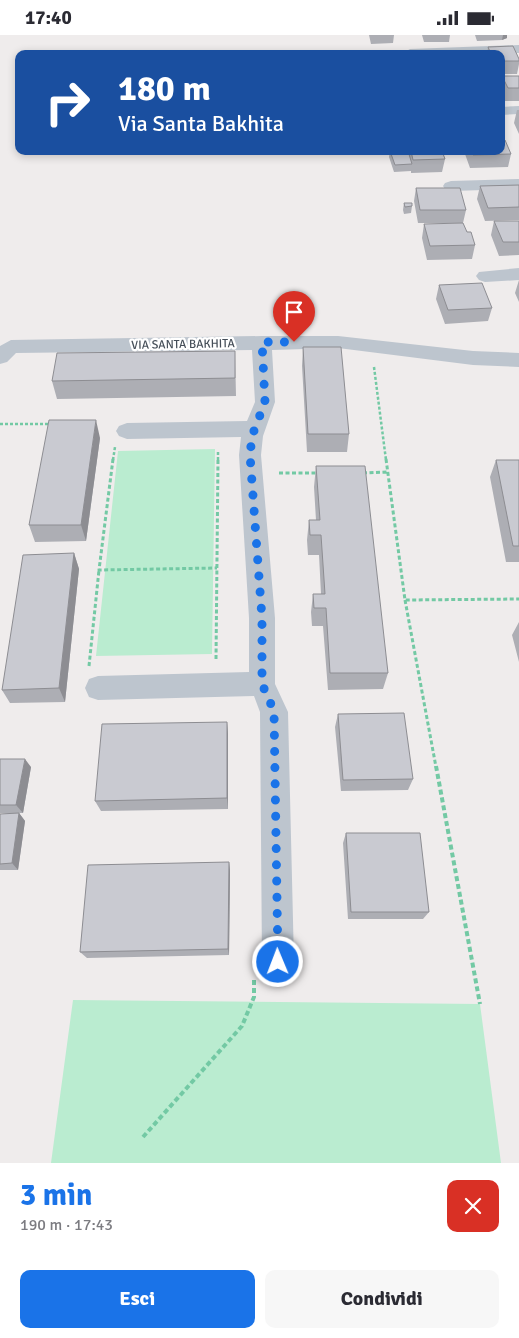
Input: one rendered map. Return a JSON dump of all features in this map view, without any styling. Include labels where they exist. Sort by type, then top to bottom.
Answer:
[{"type":"street","points":[[492,50],[519,49]]},
{"type":"street","points":[[505,111],[519,110]]},
{"type":"street","points":[[451,186],[519,184]]},
{"type":"street","points":[[485,276],[519,274]]},
{"type":"street","points":[[262,342],[265,402],[252,436],[250,455],[262,618],[262,684],[274,711],[278,962]]},
{"type":"street","name":"VIA SANTA BAKHITA","points":[[0,357],[10,347],[338,342],[473,359],[519,360]]},
{"type":"street","points":[[121,437],[256,429]]},
{"type":"street","points":[[93,681],[262,684]]},
{"type":"path","points":[[373,365],[405,600],[480,1004]]},
{"type":"path","points":[[0,425],[59,424]]},
{"type":"path","points":[[93,681],[99,570],[121,437]]},
{"type":"path","points":[[216,663],[218,447]]},
{"type":"path","points":[[279,473],[328,473]]},
{"type":"path","points":[[358,473],[387,473]]},
{"type":"path","points":[[99,570],[218,568]]},
{"type":"path","points":[[405,600],[519,599]]},
{"type":"path","points":[[143,1137],[242,1027],[254,997],[254,959],[278,962]]},
{"type":"green space","points":[[215,449],[212,654],[96,656],[118,451]]},
{"type":"green space","points":[[73,1000],[480,1004],[501,1163],[51,1163]]},
{"type":"building","points":[[513,46],[519,61],[505,61],[505,50],[489,50],[488,47]]},
{"type":"building","points":[[505,76],[519,76],[519,88],[508,88]]},
{"type":"building","points":[[505,140],[511,154],[505,154]]},
{"type":"building","points":[[391,155],[409,155],[412,164],[395,165]]},
{"type":"building","points":[[412,155],[444,155],[445,159],[413,160]]},
{"type":"building","points":[[519,185],[519,207],[488,208],[480,186]]},
{"type":"building","points":[[416,188],[460,188],[466,210],[420,210]]},
{"type":"building","points":[[404,203],[412,203],[412,206],[405,207]]},
{"type":"building","points":[[494,221],[519,221],[519,242],[503,242]]},
{"type":"building","points":[[463,223],[467,232],[471,232],[475,245],[430,246],[424,224]]},
{"type":"building","points":[[482,283],[492,308],[448,310],[439,285]]},
{"type":"building","points":[[303,347],[341,347],[349,434],[308,434]]},
{"type":"building","points":[[235,351],[235,378],[52,381],[57,353]]},
{"type":"building","points":[[49,420],[96,420],[81,525],[29,525]]},
{"type":"building","points":[[496,460],[519,460],[519,546],[513,546]]},
{"type":"building","points":[[316,466],[365,466],[388,673],[330,673],[326,608],[314,608],[313,594],[325,594],[321,535],[310,535],[309,520],[320,520]]},
{"type":"building","points":[[74,553],[59,688],[2,690],[23,555]]},
{"type":"building","points":[[404,713],[413,779],[343,780],[338,714]]},
{"type":"building","points":[[227,722],[227,798],[95,801],[102,724]]},
{"type":"building","points":[[0,759],[25,759],[16,805],[0,805]]},
{"type":"building","points":[[19,813],[12,863],[0,864],[0,814]]},
{"type":"building","points":[[346,833],[420,833],[429,912],[351,912]]},
{"type":"building","points":[[229,862],[228,949],[80,952],[88,865]]},
{"type":"route","points":[[278,962],[274,711],[262,684],[262,618],[250,455],[252,436],[265,402],[262,342],[294,342]]}]
